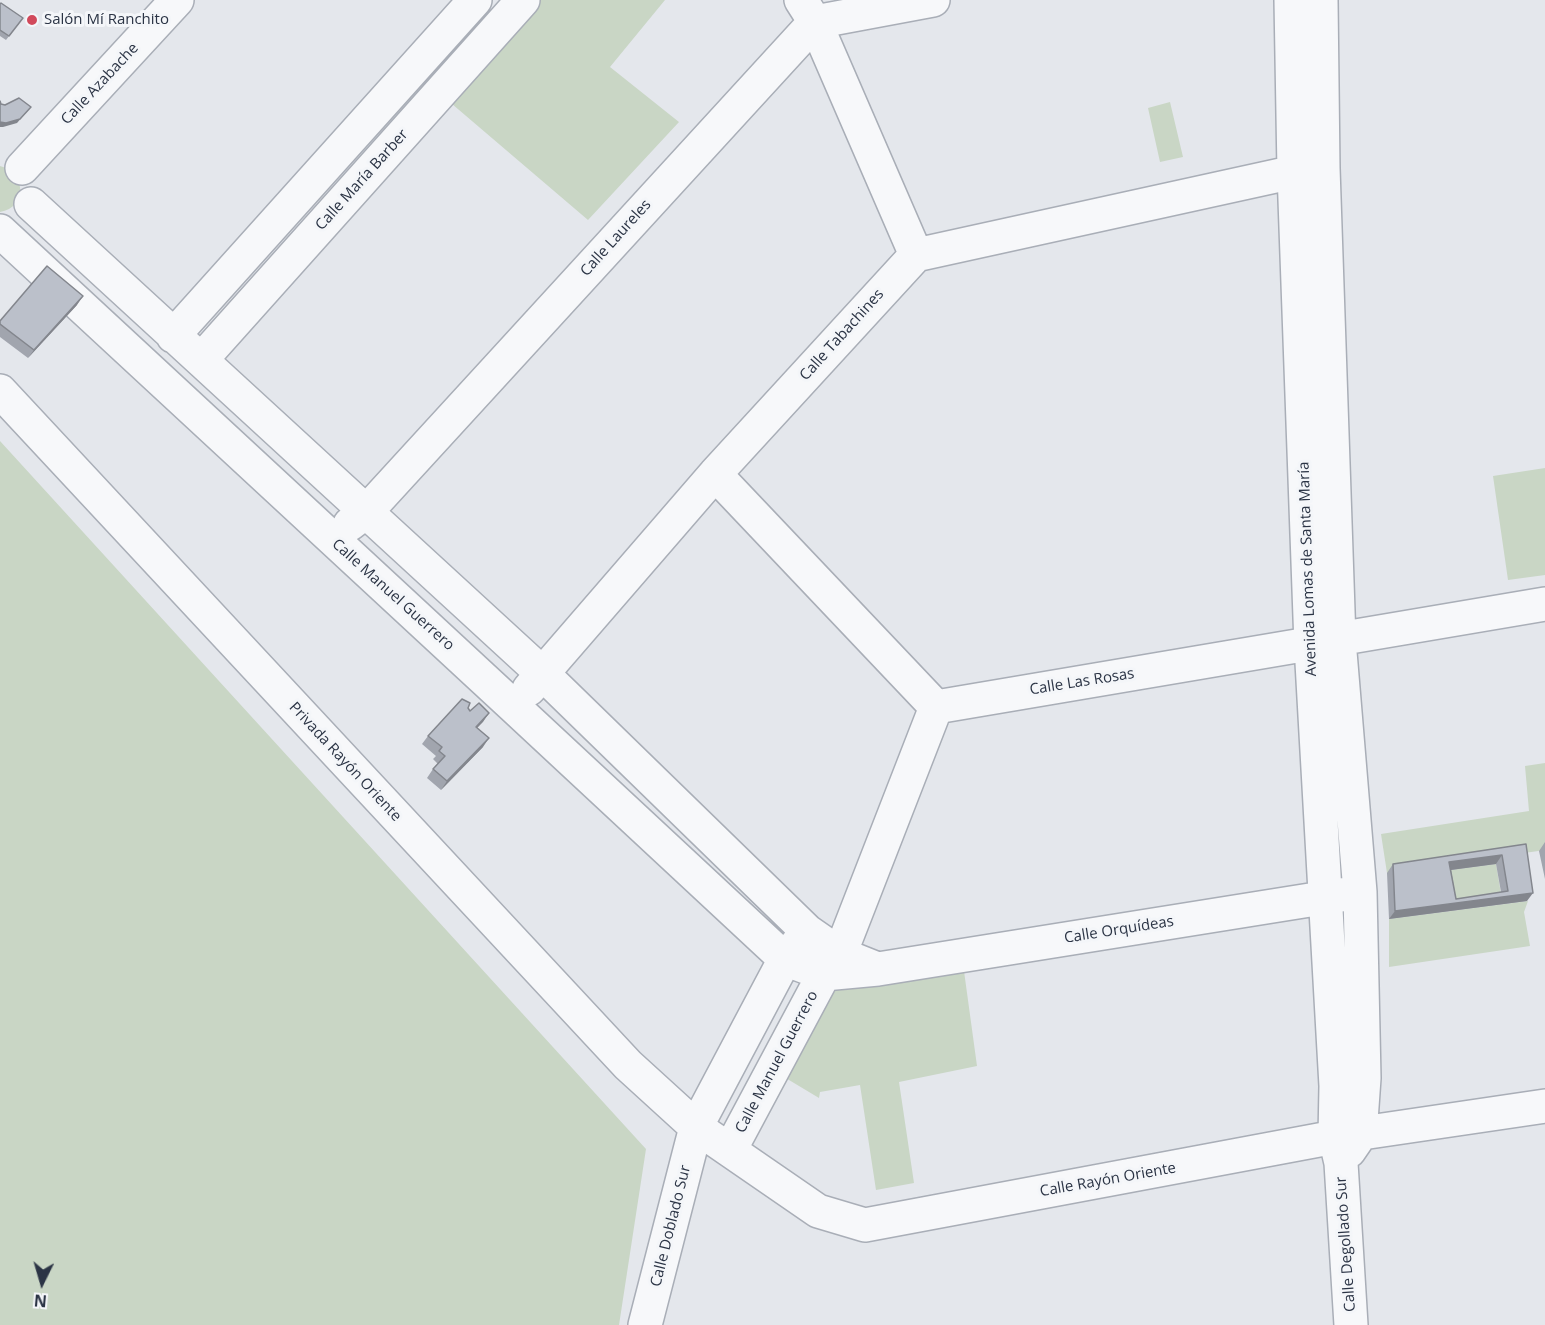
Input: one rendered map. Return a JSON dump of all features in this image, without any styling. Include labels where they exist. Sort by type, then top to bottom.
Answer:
[{"type":"street","name":"Calle Azabache","points":[[11,163],[177,0]]},
{"type":"street","points":[[173,336],[475,0]]},
{"type":"street","name":"Calle María Barber","points":[[201,360],[523,0]]},
{"type":"street","points":[[933,0],[808,11],[916,255],[1294,172]]},
{"type":"street","name":"Avenida Lomas de Santa María","points":[[1291,0],[1294,172],[1325,642],[1360,892],[1364,1078],[1345,1145]]},
{"type":"street","name":"Avenida Lomas de Santa María","points":[[1321,0],[1326,896],[1336,1086],[1345,1145]]},
{"type":"street","name":"Calle Laureles","points":[[332,539],[367,511],[808,11]]},
{"type":"street","points":[[0,230],[19,222],[31,204],[32,185],[11,163]]},
{"type":"street","points":[[31,204],[544,675],[807,931],[832,964]]},
{"type":"street","name":"Calle Manuel Guerrero","points":[[0,230],[785,960],[832,964],[730,1150]]},
{"type":"street","name":"Calle Tabachines","points":[[513,706],[544,675],[715,474],[916,255]]},
{"type":"street","name":"Privada Rayón Oriente","points":[[0,391],[628,1065],[696,1127]]},
{"type":"street","points":[[715,474],[936,707],[832,964]]},
{"type":"street","name":"Calle Las Rosas","points":[[936,707],[1545,604]]},
{"type":"street","name":"Calle Orquídeas","points":[[832,964],[878,969],[1360,892]]},
{"type":"street","points":[[696,1127],[785,960],[807,931]]},
{"type":"street","name":"Calle Rayón Oriente","points":[[696,1127],[819,1211],[865,1225],[1345,1145],[1545,1106]]},
{"type":"street","name":"Calle Doblado Sur","points":[[645,1325],[696,1127]]},
{"type":"street","name":"Calle Degollado Sur","points":[[1345,1145],[1351,1325]]},
{"type":"green space","points":[[536,0],[665,0],[610,67],[679,122],[588,220],[445,98]]},
{"type":"green space","points":[[1170,102],[1183,157],[1160,162],[1148,108]]},
{"type":"green space","points":[[0,166],[15,175],[20,190],[15,204],[0,212]]},
{"type":"green space","points":[[0,441],[646,1149],[619,1325],[0,1325]]},
{"type":"green space","points":[[1545,468],[1545,575],[1508,580],[1493,476]]},
{"type":"green space","points":[[1545,763],[1545,850],[1387,873],[1381,834],[1529,811],[1525,766]]},
{"type":"green space","points":[[1496,864],[1502,900],[1450,908],[1443,871]]},
{"type":"green space","points":[[1528,901],[1524,912],[1530,946],[1389,967],[1389,919]]},
{"type":"green space","points":[[964,971],[977,1066],[899,1082],[914,1183],[876,1190],[860,1085],[820,1092],[819,1098],[784,1077],[833,990]]},
{"type":"building","points":[[1,3],[23,18],[9,36],[0,30]]},
{"type":"building","points":[[19,98],[31,107],[20,119],[6,123],[0,122],[0,101],[5,105]]},
{"type":"building","points":[[47,266],[83,296],[34,350],[0,324],[0,321]]},
{"type":"building","points":[[462,699],[470,703],[468,708],[470,711],[479,703],[489,713],[476,727],[489,738],[447,781],[433,769],[445,756],[439,751],[442,747],[428,736]]},
{"type":"building","points":[[1526,844],[1533,893],[1395,911],[1393,864]],"holes":[[[1502,855],[1508,891],[1456,899],[1449,862]]]},
{"type":"place","name":"Salón Mí Ranchito","points":[[32,20]]}]
